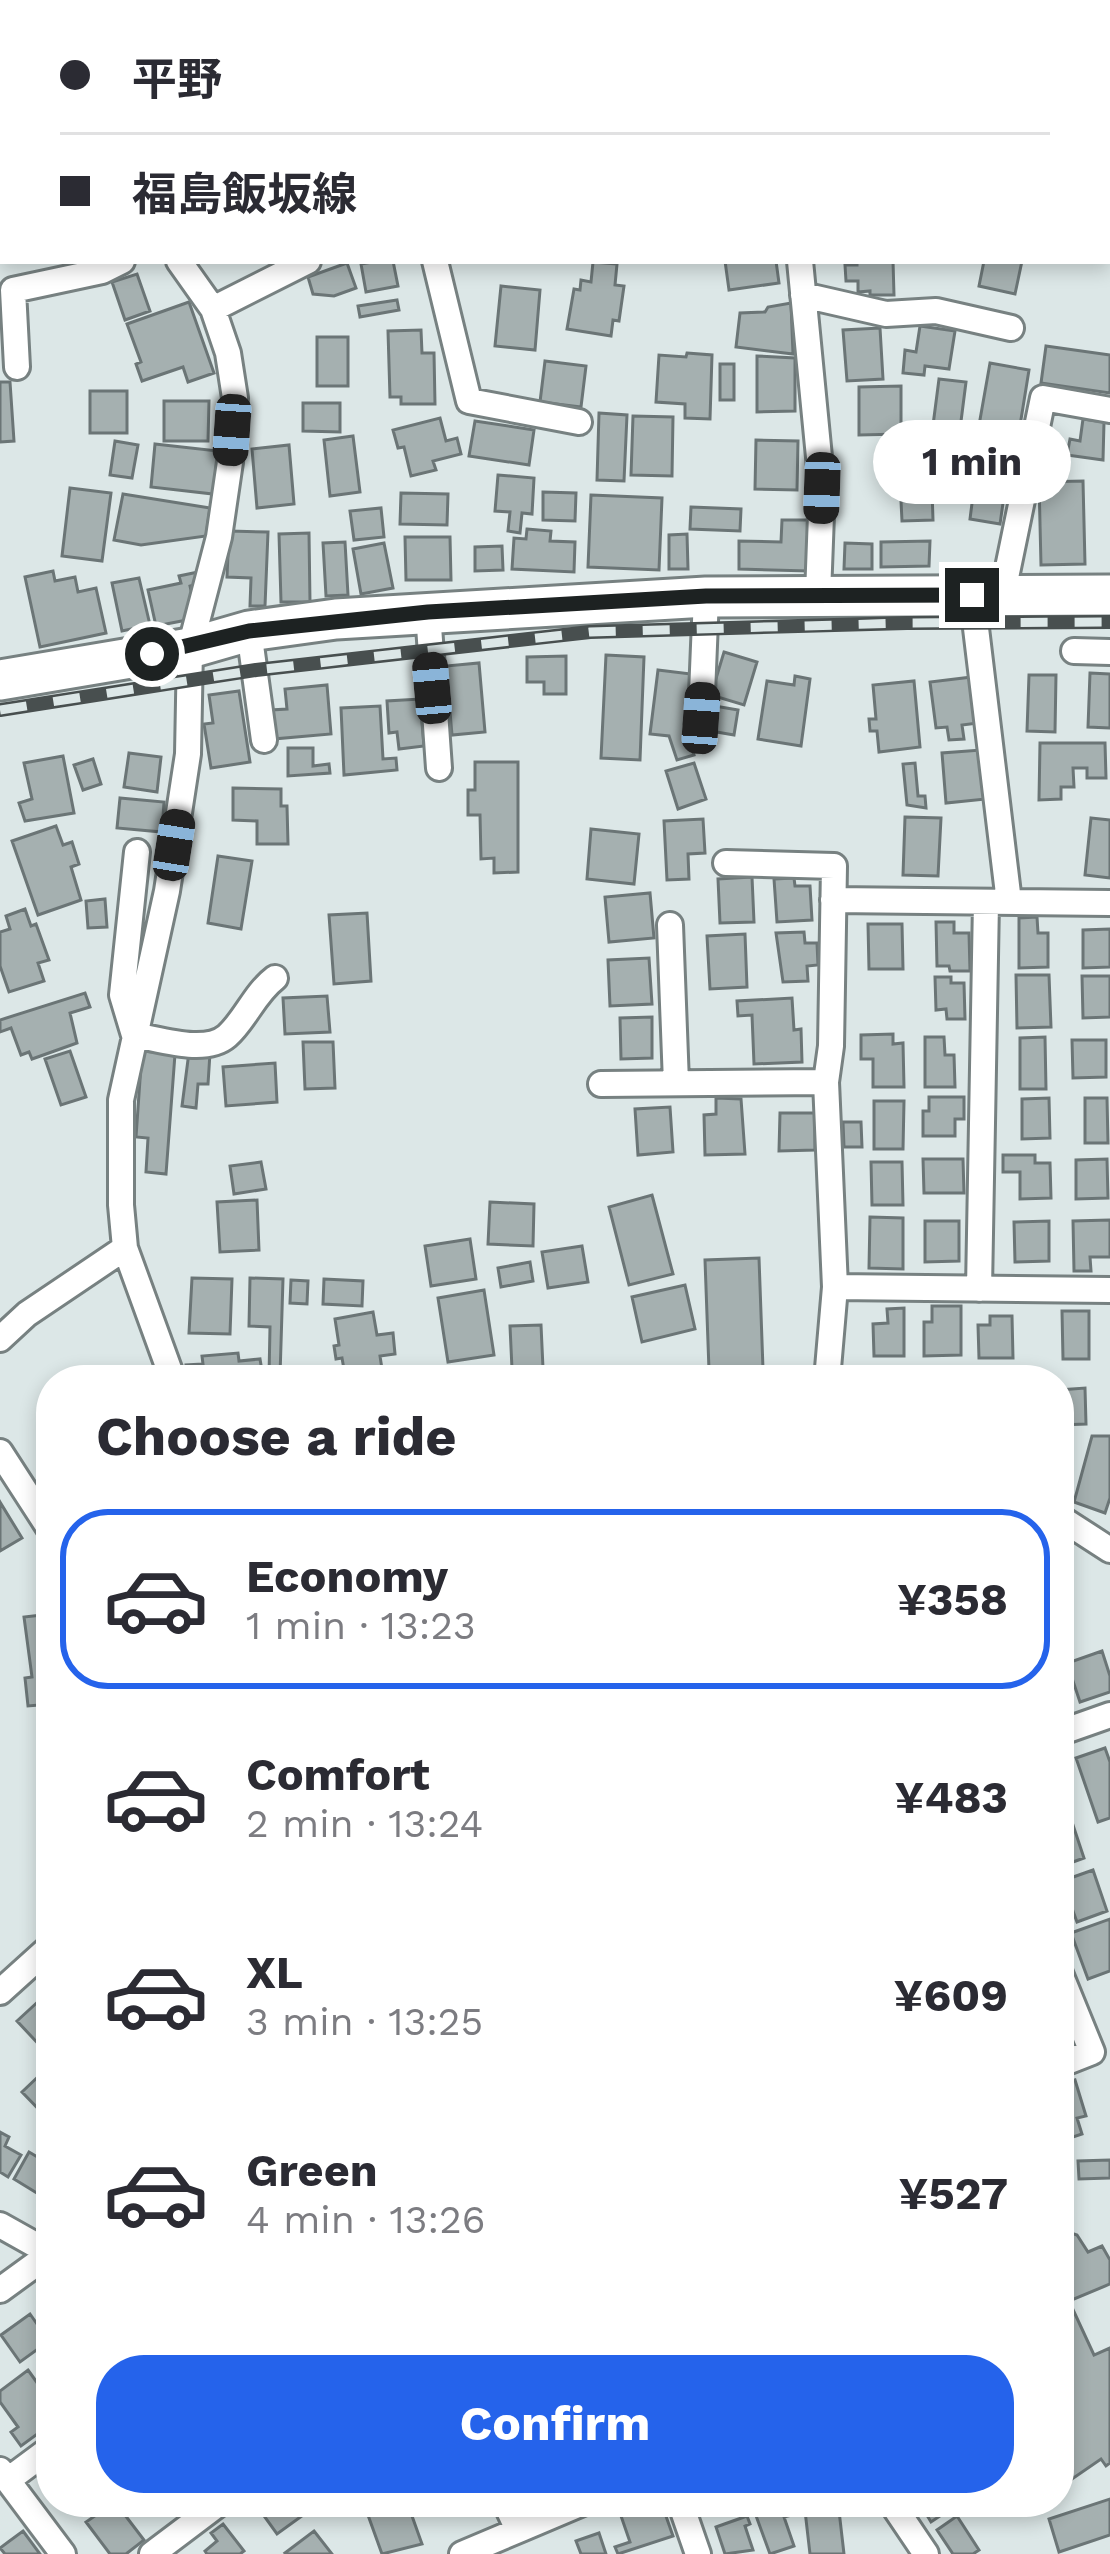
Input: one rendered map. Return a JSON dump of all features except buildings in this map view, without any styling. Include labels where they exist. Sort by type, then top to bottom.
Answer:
[{"type":"main road","points":[[0,680],[190,648],[249,631],[428,612],[706,596],[1110,596]]},
{"type":"street","points":[[17,368],[13,290],[116,264]]},
{"type":"street","points":[[168,1365],[125,1248],[121,1100],[166,891],[184,776],[190,648],[219,537],[233,419],[233,376],[213,309],[181,264]]},
{"type":"street","points":[[213,309],[302,264]]},
{"type":"street","points":[[436,264],[469,400],[579,422]]},
{"type":"street","points":[[800,264],[822,488],[818,595]]},
{"type":"street","points":[[803,295],[886,314],[936,311],[1011,328]]},
{"type":"street","points":[[979,1289],[998,902],[987,596],[1043,398],[1110,410]]},
{"type":"street","points":[[701,718],[706,596]]},
{"type":"street","points":[[428,612],[440,768]]},
{"type":"street","points":[[249,631],[264,740]]},
{"type":"street","points":[[1074,651],[1110,652]]},
{"type":"street","points":[[134,1035],[122,995],[136,851]]},
{"type":"street","points":[[726,862],[834,866],[831,1046],[826,1082],[835,1287],[828,1365]]},
{"type":"street","points":[[833,901],[1110,903]]},
{"type":"street","points":[[670,925],[676,1083]]},
{"type":"street","points":[[134,1035],[205,1046],[225,1038],[261,988],[275,978]]},
{"type":"street","points":[[601,1084],[826,1082]]},
{"type":"street","points":[[0,1339],[27,1314],[125,1248]]},
{"type":"street","points":[[835,1287],[1110,1290]]},
{"type":"street","points":[[0,1453],[36,1504]]},
{"type":"street","points":[[1074,1525],[1107,1543]]},
{"type":"street","points":[[1074,1727],[1110,1714]]},
{"type":"street","points":[[0,1992],[36,1960]]},
{"type":"street","points":[[1074,2008],[1092,2052],[1074,2059]]},
{"type":"street","points":[[0,2225],[36,2245]]},
{"type":"street","points":[[0,2290],[36,2264]]},
{"type":"street","points":[[36,2457],[4,2475],[63,2554]]},
{"type":"street","points":[[152,2554],[200,2517]]},
{"type":"street","points":[[512,2517],[518,2530]]},
{"type":"street","points":[[462,2554],[549,2517]]},
{"type":"street","points":[[685,2517],[698,2554]]},
{"type":"street","points":[[901,2517],[926,2554]]},
{"type":"railway","points":[[0,710],[256,670],[590,632],[1110,622]]},
{"type":"route","points":[[152,654],[249,631],[428,612],[706,596],[972,595]]}]
